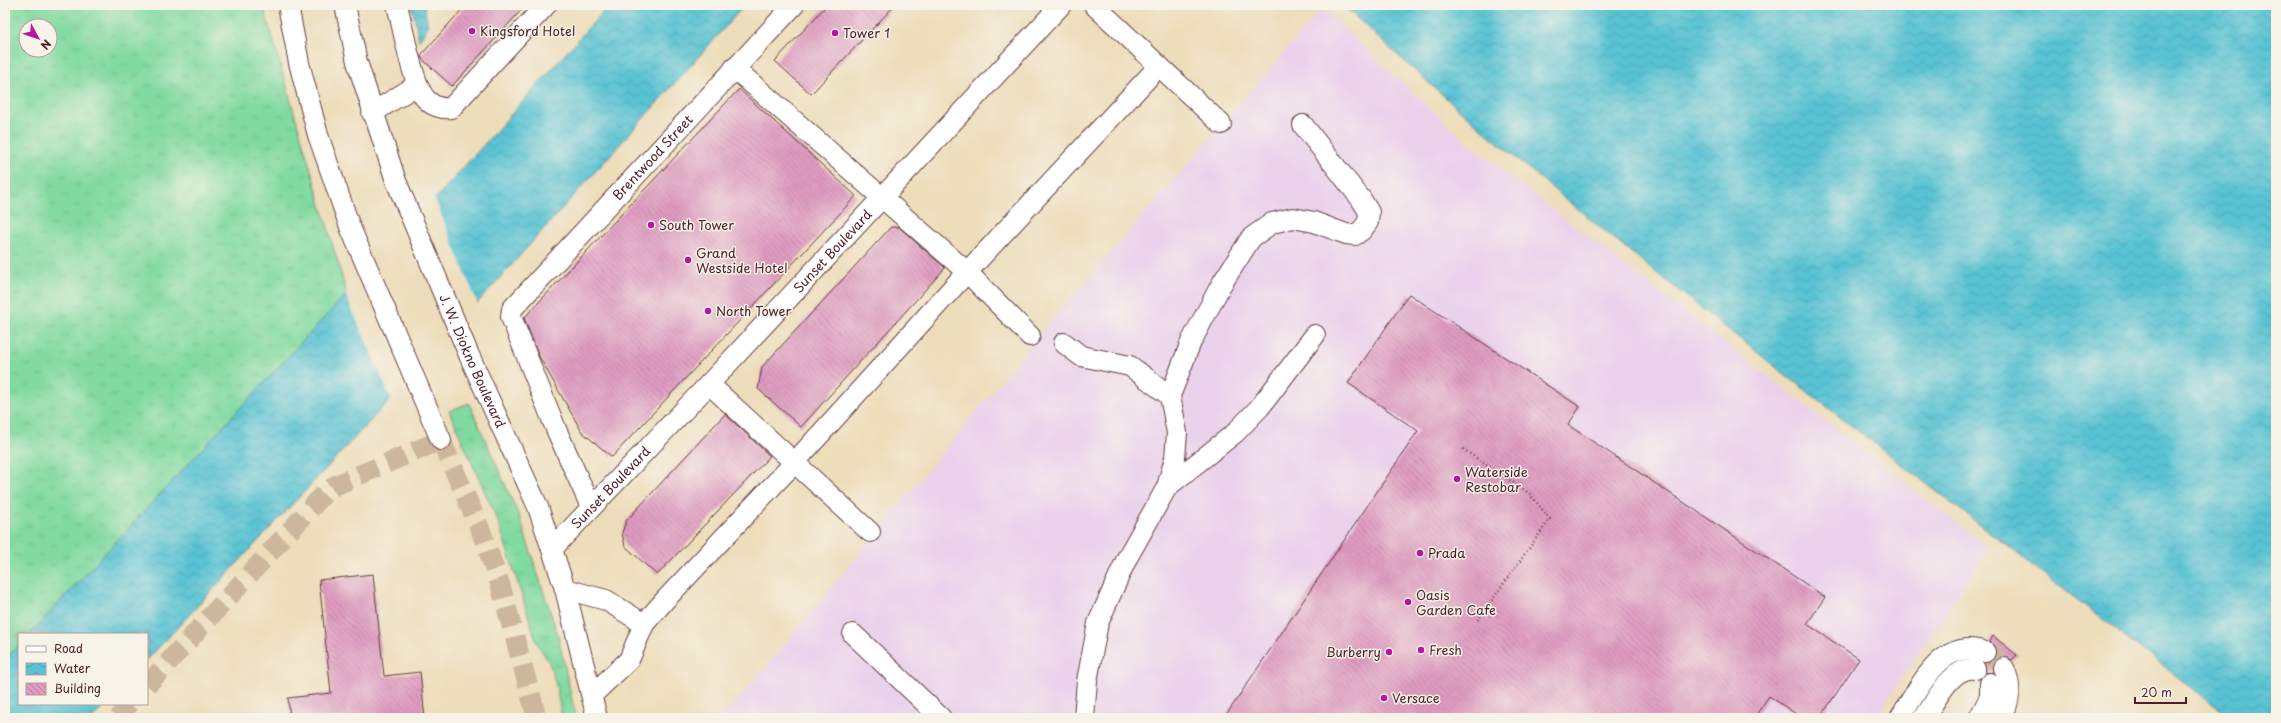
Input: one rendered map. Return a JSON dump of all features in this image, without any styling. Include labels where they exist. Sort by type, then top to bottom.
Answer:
[{"type":"street","points":[[288,5],[298,63],[318,135],[350,226],[424,404],[441,440]]},
{"type":"street","name":"J. W. Diokno Boulevard","points":[[345,5],[357,62],[372,113],[396,181],[469,355],[538,507],[565,589],[597,718]]},
{"type":"street","points":[[397,5],[417,86],[426,99],[433,105],[443,108],[451,108],[546,5]]},
{"type":"street","name":"Brentwood Street","points":[[591,507],[556,429],[511,317],[512,309],[794,5]]},
{"type":"street","name":"Sunset Boulevard","points":[[552,549],[709,384],[1061,5]]},
{"type":"street","points":[[1094,5],[1221,124]]},
{"type":"street","points":[[592,695],[629,660],[644,624],[795,462],[967,272],[1158,66]]},
{"type":"street","points":[[734,68],[967,272],[1030,336]]},
{"type":"street","points":[[372,113],[417,86]]},
{"type":"street","points":[[1084,718],[1087,681],[1098,624],[1127,558],[1167,487],[1175,458],[1176,433],[1170,396],[1191,342],[1221,285],[1251,238],[1272,223],[1293,218],[1314,222],[1346,234],[1355,235],[1362,230],[1368,222],[1368,212],[1361,199],[1303,125]]},
{"type":"street","points":[[1167,487],[1235,433],[1260,407],[1315,335]]},
{"type":"street","points":[[1064,343],[1081,356],[1130,366],[1170,396]]},
{"type":"street","points":[[709,384],[870,532]]},
{"type":"street","points":[[565,589],[606,600],[644,624]]},
{"type":"street","points":[[853,634],[941,718]]},
{"type":"street","points":[[1900,718],[1929,673],[1942,658],[1963,649],[1980,660]]},
{"type":"street","points":[[1909,718],[1935,680],[1947,666],[1963,659],[1980,660]]},
{"type":"street","points":[[1924,718],[1956,674],[1980,660]]},
{"type":"street","points":[[1979,718],[1990,697],[1997,676]]},
{"type":"street","points":[[1989,718],[1999,694],[1997,676]]},
{"type":"street","points":[[1997,676],[2010,690],[2008,703],[2001,718]]},
{"type":"path","points":[[1463,450],[1529,493],[1550,519],[1476,621]]},
{"type":"shaded area","points":[[1322,9],[1471,146],[1989,548],[1875,718],[720,718],[747,690],[1035,340]]},
{"type":"green space","points":[[5,5],[263,5],[347,294],[31,633],[18,633],[18,646],[5,660]]},
{"type":"green space","points":[[469,403],[519,516],[558,636],[576,718],[562,718],[556,685],[549,662],[537,643],[499,524],[449,411]]},
{"type":"water","points":[[412,5],[424,5],[428,26],[419,41]]},
{"type":"water","points":[[609,5],[745,5],[402,387],[148,659],[148,633],[31,633],[445,188]]},
{"type":"water","points":[[1343,5],[2276,5],[2276,718],[2231,718],[1676,289],[1451,103]]},
{"type":"water","points":[[18,646],[18,705],[105,705],[93,718],[5,718],[5,660]]},
{"type":"pier","points":[[434,197],[478,305],[392,401],[345,293]]},
{"type":"building","name":"Kingsford Hotel","points":[[466,5],[526,5],[452,86],[422,59],[421,55]]},
{"type":"building","name":"Tower 1","points":[[827,5],[895,5],[811,94],[775,61]]},
{"type":"building","name":"Grand Westside Hotel","points":[[739,89],[856,196],[612,457],[582,432],[540,358],[524,318]]},
{"type":"building","points":[[891,227],[899,227],[945,268],[801,427],[758,389],[762,367]]},
{"type":"building","points":[[1409,294],[1580,407],[1568,425],[1825,597],[1807,624],[1859,659],[1820,718],[1802,718],[1769,696],[1754,718],[1224,718],[1418,431],[1348,383]]},
{"type":"building","points":[[725,414],[770,456],[657,575],[625,546],[622,533],[626,521]]},
{"type":"building","points":[[373,574],[384,676],[420,672],[425,718],[290,718],[288,698],[331,693],[319,580]]},
{"type":"building","points":[[1993,636],[2017,655],[2012,660],[2006,657],[1999,657],[1993,666],[1993,672],[1986,673],[1985,663],[1993,660],[1996,655],[1996,648],[1990,642]]},
{"type":"tunnel","points":[[148,684],[324,494],[336,485],[441,440],[481,531],[500,584],[537,718]]},
{"type":"tunnel","points":[[1985,652],[1996,659],[2004,668]]},
{"type":"tunnel","points":[[119,718],[128,705]]},
{"type":"place","name":"Kingsford Hotel","points":[[472,31]]},
{"type":"place","name":"Tower 1","points":[[835,33]]},
{"type":"place","name":"South Tower","points":[[651,225]]},
{"type":"place","name":"Grand Westside Hotel","points":[[688,260]]},
{"type":"place","name":"North Tower","points":[[708,311]]},
{"type":"place","name":"Waterside Restobar","points":[[1457,479]]},
{"type":"place","name":"Prada","points":[[1420,553]]},
{"type":"place","name":"Oasis Garden Cafe","points":[[1408,602]]},
{"type":"place","name":"Fresh","points":[[1421,650]]},
{"type":"place","name":"Burberry","points":[[1389,652]]},
{"type":"place","name":"Versace","points":[[1384,698]]}]
